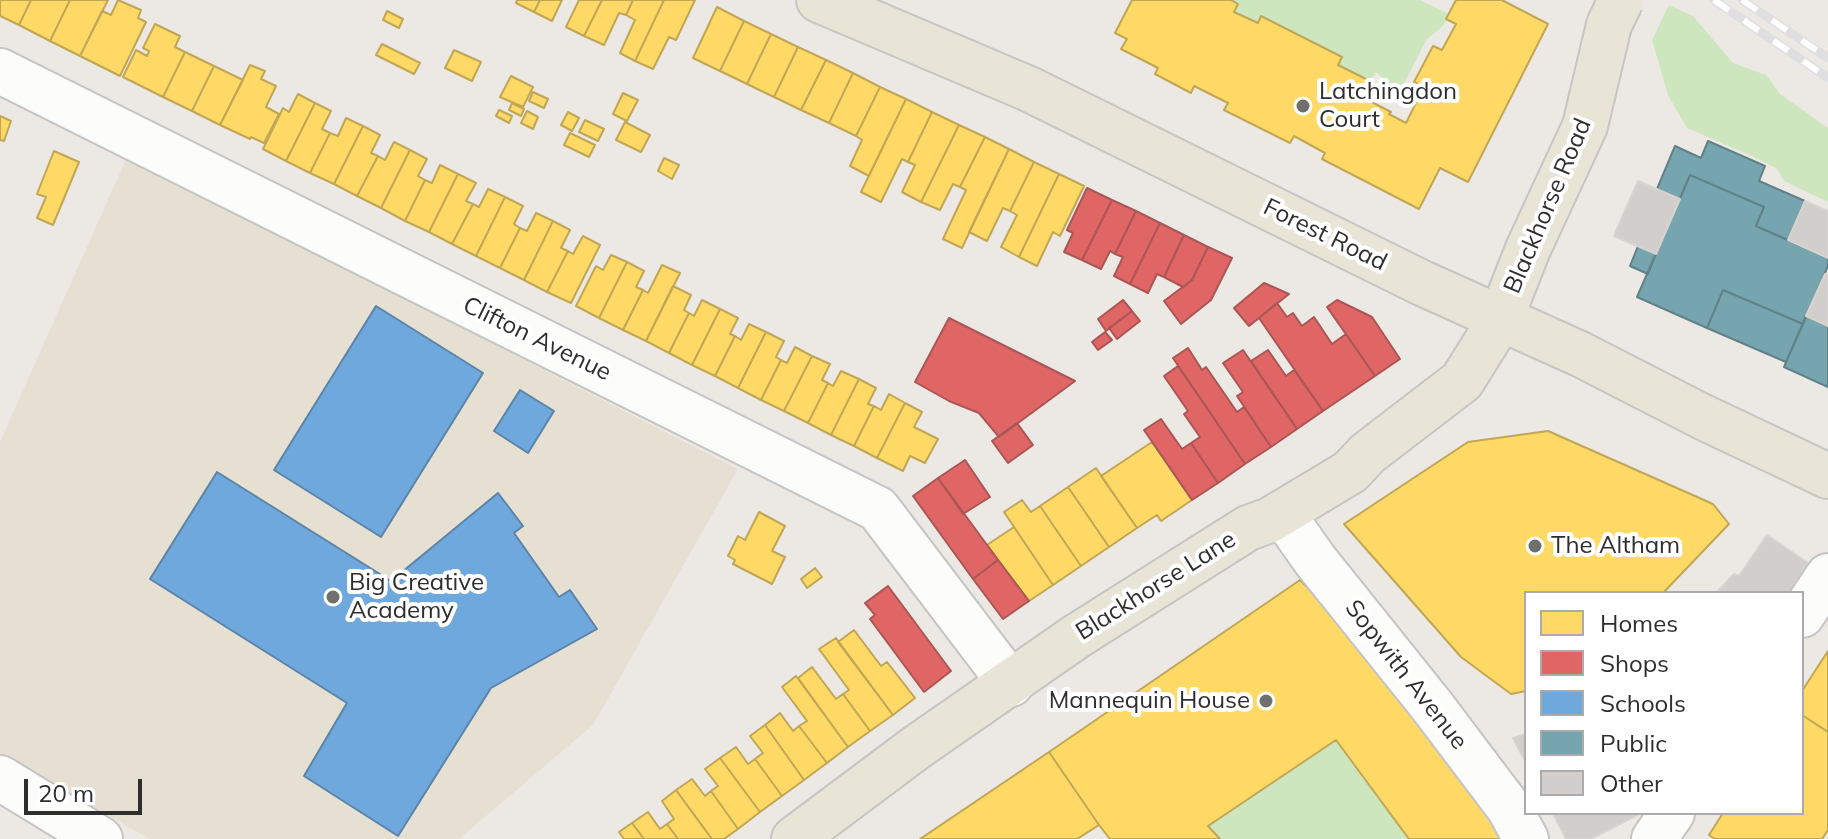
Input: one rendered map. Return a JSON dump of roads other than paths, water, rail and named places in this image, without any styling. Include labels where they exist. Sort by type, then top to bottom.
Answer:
[{"type":"main road","name":"Forest Road","points":[[819,0],[1029,89],[1500,320],[1580,354],[1828,476]]},
{"type":"main road","name":"Blackhorse Road","points":[[1500,320],[1528,249],[1585,126],[1615,12]]},
{"type":"main road","name":"Blackhorse Lane","points":[[805,836],[917,747],[1077,636],[1248,528],[1270,520],[1350,472],[1368,453],[1451,392],[1472,368],[1500,320]]},
{"type":"street","name":"Clifton Avenue","points":[[0,71],[878,509],[1011,684]]},
{"type":"street","name":"Sopwith Avenue","points":[[1282,513],[1315,560],[1509,808],[1526,839]]},
{"type":"street","points":[[1804,612],[1828,576]]},
{"type":"street","points":[[0,778],[100,839]]},
{"type":"street","points":[[1654,839],[1671,815]]},
{"type":"railway","points":[[1714,0],[1828,78]]},
{"type":"railway","points":[[1742,0],[1828,58]]},
{"type":"place","name":"Latchingdon Court","points":[[1303,106]]},
{"type":"place","name":"The Altham","points":[[1535,546]]},
{"type":"place","name":"Big Creative Academy","points":[[333,597]]},
{"type":"place","name":"Mannequin House","points":[[1266,701]]}]
